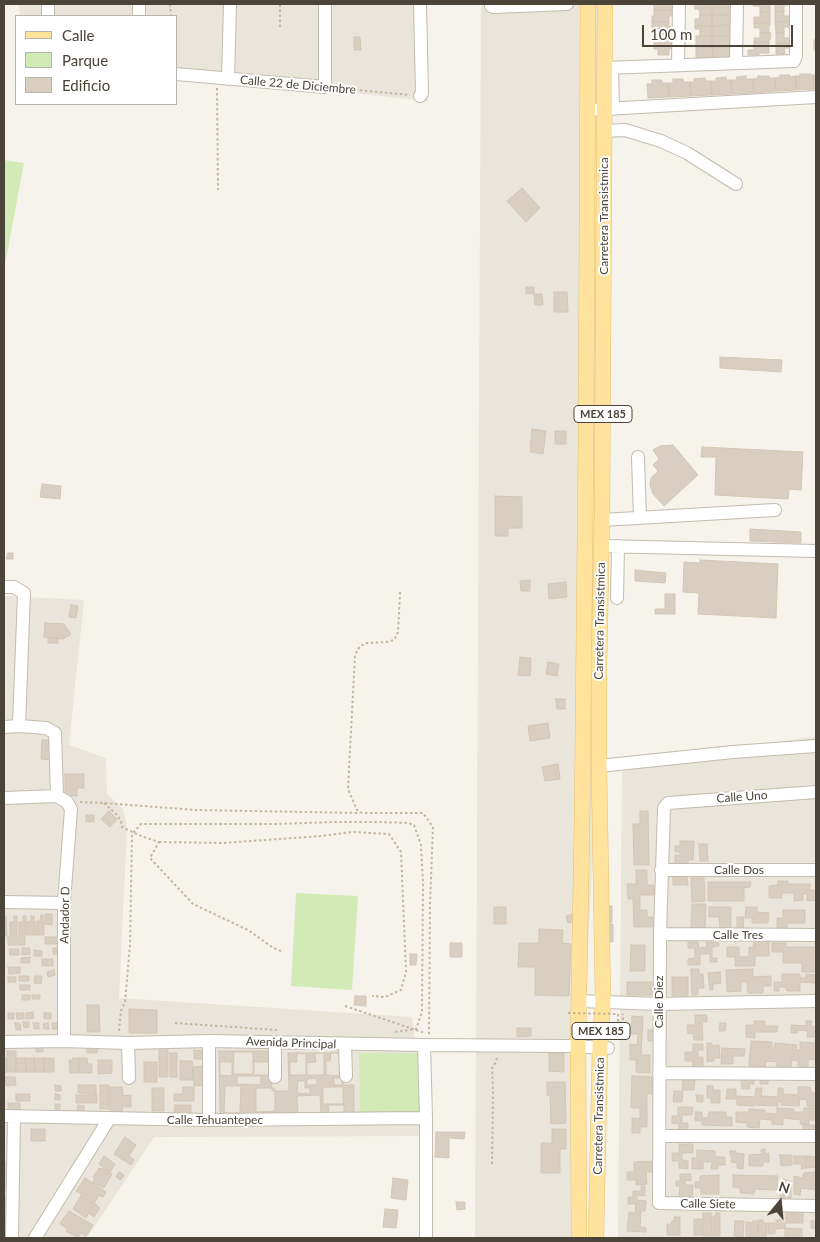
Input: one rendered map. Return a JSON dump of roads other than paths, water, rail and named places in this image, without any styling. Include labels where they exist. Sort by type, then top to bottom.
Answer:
[{"type":"main road","name":"Carretera Transistmica","points":[[596,1238],[598,1145],[606,1126],[604,1048],[608,1013],[603,1002],[599,766],[604,131],[609,110],[609,68],[605,4]]},
{"type":"main road","name":"Carretera Transistmica","points":[[579,1238],[578,1046],[586,440],[587,6]]},
{"type":"main road","points":[[587,6],[595,32],[594,82],[609,110]]},
{"type":"main road","points":[[581,903],[585,915],[588,985],[591,992],[603,1002]]},
{"type":"main road","points":[[578,1046],[586,1055],[590,1124],[598,1145]]},
{"type":"street","points":[[223,78],[230,4]]},
{"type":"street","name":"Calle 22 de Diciembre","points":[[178,74],[325,87],[325,4]]},
{"type":"street","points":[[420,4],[422,93],[420,96]]},
{"type":"street","points":[[491,4],[494,7],[567,4]]},
{"type":"street","points":[[678,65],[679,4]]},
{"type":"street","points":[[736,63],[737,4]]},
{"type":"street","points":[[609,68],[794,61],[796,56],[796,4]]},
{"type":"street","points":[[588,110],[816,97]]},
{"type":"street","points":[[604,131],[625,130],[661,141],[687,153],[736,184]]},
{"type":"street","points":[[638,457],[640,518]]},
{"type":"street","points":[[602,520],[775,510]]},
{"type":"street","points":[[601,546],[816,551]]},
{"type":"street","points":[[617,598],[618,546]]},
{"type":"street","points":[[4,587],[14,587],[24,593],[19,726],[4,726]]},
{"type":"street","name":"Andador D","points":[[19,726],[46,728],[55,733],[62,799],[71,809],[64,903],[64,1041]]},
{"type":"street","points":[[599,766],[733,752],[816,746]]},
{"type":"street","name":"Calle Uno","points":[[668,803],[816,792]]},
{"type":"street","points":[[4,798],[62,799]]},
{"type":"street","name":"Calle Diez","points":[[659,1204],[661,870],[664,808],[668,803]]},
{"type":"street","name":"Calle Dos","points":[[661,870],[816,870]]},
{"type":"street","points":[[4,902],[64,903]]},
{"type":"street","name":"Calle Tres","points":[[660,934],[816,935]]},
{"type":"street","points":[[579,1001],[603,1002],[621,1008],[659,1004],[816,1000]]},
{"type":"street","points":[[426,1238],[427,1040]]},
{"type":"street","name":"Avenida Principal","points":[[4,1042],[124,1043],[209,1041],[345,1044],[427,1040],[496,1046],[578,1046],[604,1048]]},
{"type":"street","points":[[209,1041],[209,1120]]},
{"type":"street","points":[[275,1042],[275,1077]]},
{"type":"street","points":[[124,1043],[129,1078]]},
{"type":"street","points":[[345,1044],[346,1076]]},
{"type":"street","points":[[659,1073],[816,1074]]},
{"type":"street","points":[[9,1117],[12,1238]]},
{"type":"street","name":"Calle Tehuantepec","points":[[9,1117],[209,1120],[426,1118]]},
{"type":"street","points":[[35,1238],[109,1119]]},
{"type":"street","points":[[659,1136],[816,1136]]},
{"type":"street","name":"Calle Siete","points":[[659,1204],[816,1206]]}]
